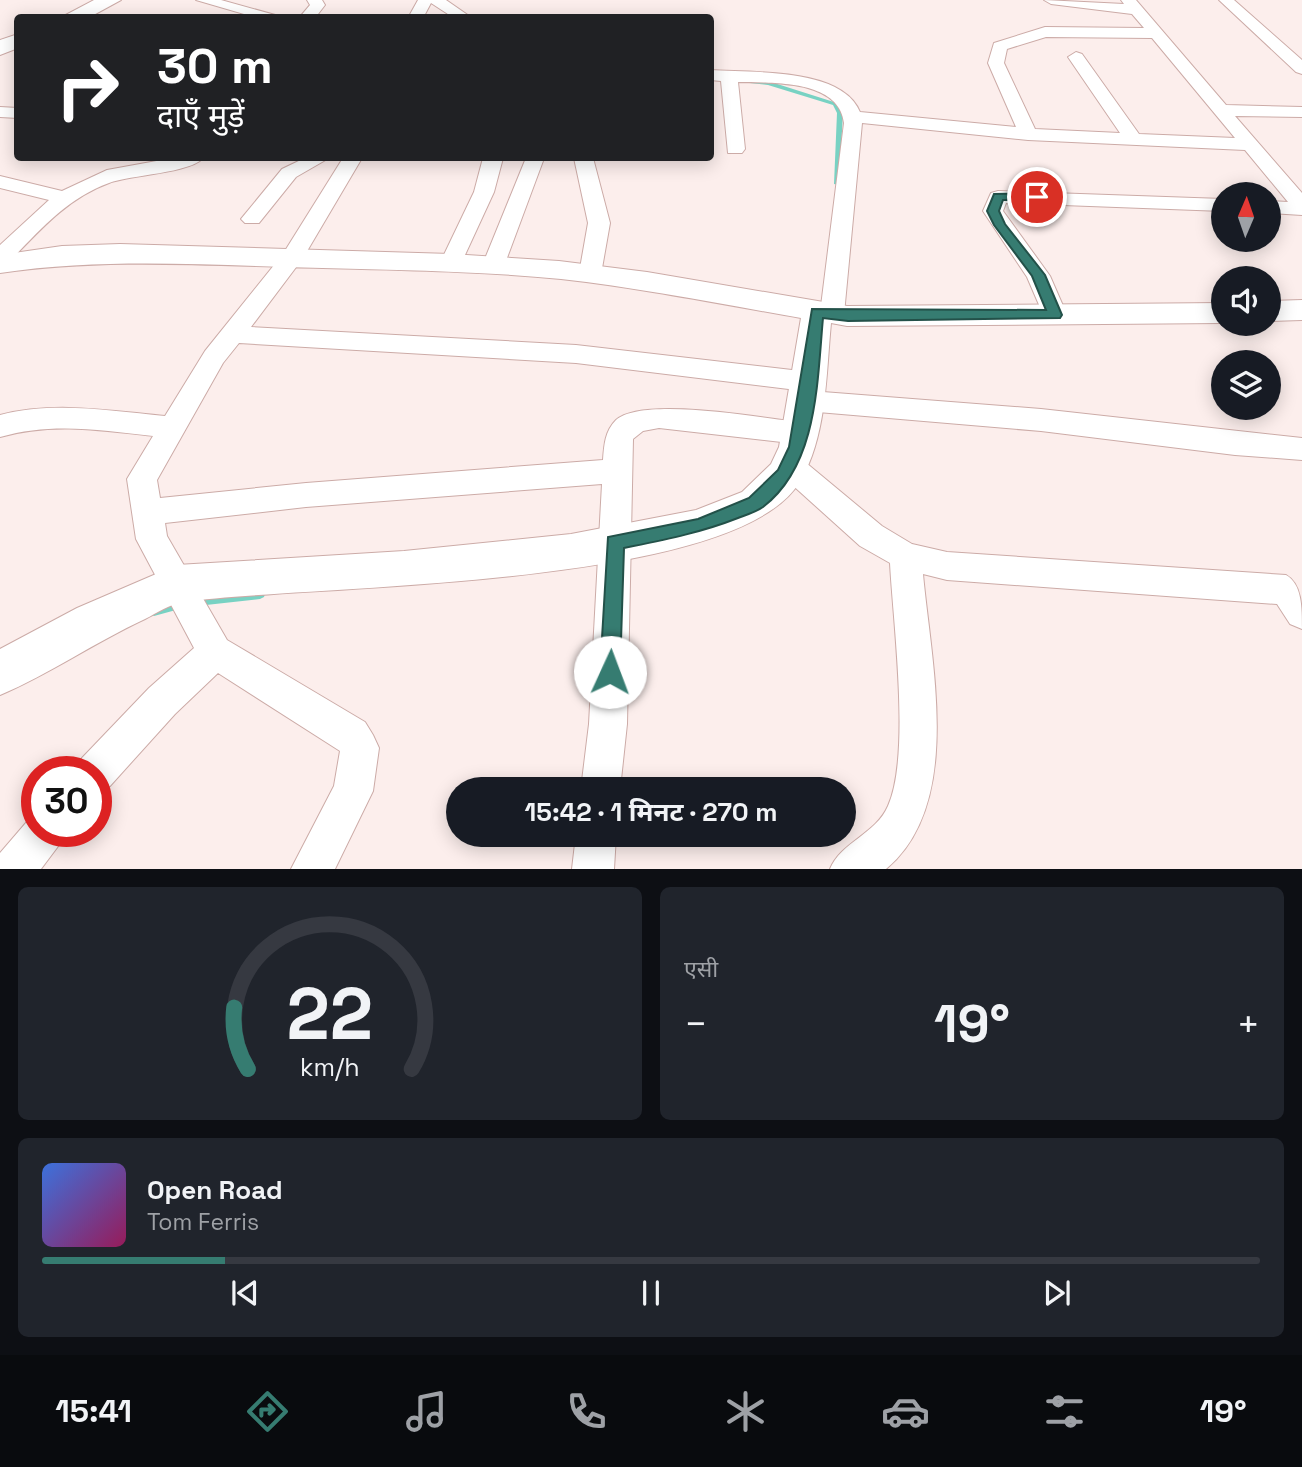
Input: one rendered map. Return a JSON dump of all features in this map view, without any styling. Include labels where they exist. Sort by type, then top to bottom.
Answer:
[{"type":"main road","points":[[79,14],[111,0]]},
{"type":"street","points":[[203,0],[259,14]]},
{"type":"street","points":[[310,14],[318,5],[314,0]]},
{"type":"street","points":[[436,0],[459,14]]},
{"type":"street","points":[[1051,0],[1132,5],[1253,145],[1302,207]]},
{"type":"street","points":[[1226,0],[1302,69]]},
{"type":"street","points":[[1028,134],[996,63],[1000,46],[1045,32],[1156,33]]},
{"type":"street","points":[[1076,57],[1134,140]]},
{"type":"street","points":[[0,673],[92,622],[177,584],[404,569],[571,551],[699,526],[755,503],[785,474],[801,420],[824,314],[852,117],[841,97],[823,88],[794,82],[720,76],[731,106],[735,149]]},
{"type":"street","points":[[714,104],[731,106]]},
{"type":"street","points":[[1223,110],[1302,112]]},
{"type":"street","points":[[852,117],[1028,134],[1253,145]]},
{"type":"street","points":[[714,127],[733,128]]},
{"type":"street","points":[[0,258],[66,198],[101,178],[179,161]]},
{"type":"street","points":[[252,219],[289,173],[313,161]]},
{"type":"street","points":[[312,869],[353,791],[360,748],[352,735],[215,652],[152,539],[142,479],[214,357],[292,258],[350,161]]},
{"type":"street","points":[[452,263],[484,192],[492,161]]},
{"type":"street","points":[[493,266],[533,161]]},
{"type":"street","points":[[584,161],[599,223],[590,274]]},
{"type":"street","points":[[1275,172],[1302,173]]},
{"type":"street","points":[[0,182],[66,198]]},
{"type":"street","points":[[1055,315],[1038,275],[1000,225],[993,211],[998,197],[1211,205]]},
{"type":"street","points":[[1281,207],[1302,207]]},
{"type":"street","points":[[0,264],[62,255],[120,253],[452,263],[647,281],[824,314],[1211,313]]},
{"type":"street","points":[[1281,311],[1302,310]]},
{"type":"street","points":[[232,334],[576,354],[801,420],[871,536],[905,556],[947,566],[1286,590],[1302,613]]},
{"type":"street","points":[[0,426],[27,418],[60,418],[173,427]]},
{"type":"street","points":[[602,777],[608,724],[618,441],[622,430],[637,420],[1041,420],[1236,444],[1302,449]]},
{"type":"street","points":[[148,512],[306,495],[617,471]]},
{"type":"street","points":[[852,869],[880,849],[908,809],[915,766],[915,739],[905,556]]},
{"type":"street","points":[[111,756],[162,701],[215,652]]},
{"type":"street","points":[[14,869],[32,847]]},
{"type":"street","points":[[593,869],[595,847]]},
{"type":"waterway","points":[[752,82],[769,83],[835,104],[840,113],[837,184]]},
{"type":"waterway","points":[[206,600],[260,594]]},
{"type":"waterway","points":[[154,611],[172,607]]},
{"type":"route","points":[[610,672],[615,542],[699,526],[755,503],[785,474],[797,447],[809,382],[817,313],[848,316],[1055,315],[1038,275],[1000,225],[993,211],[998,197],[1037,197]]}]
